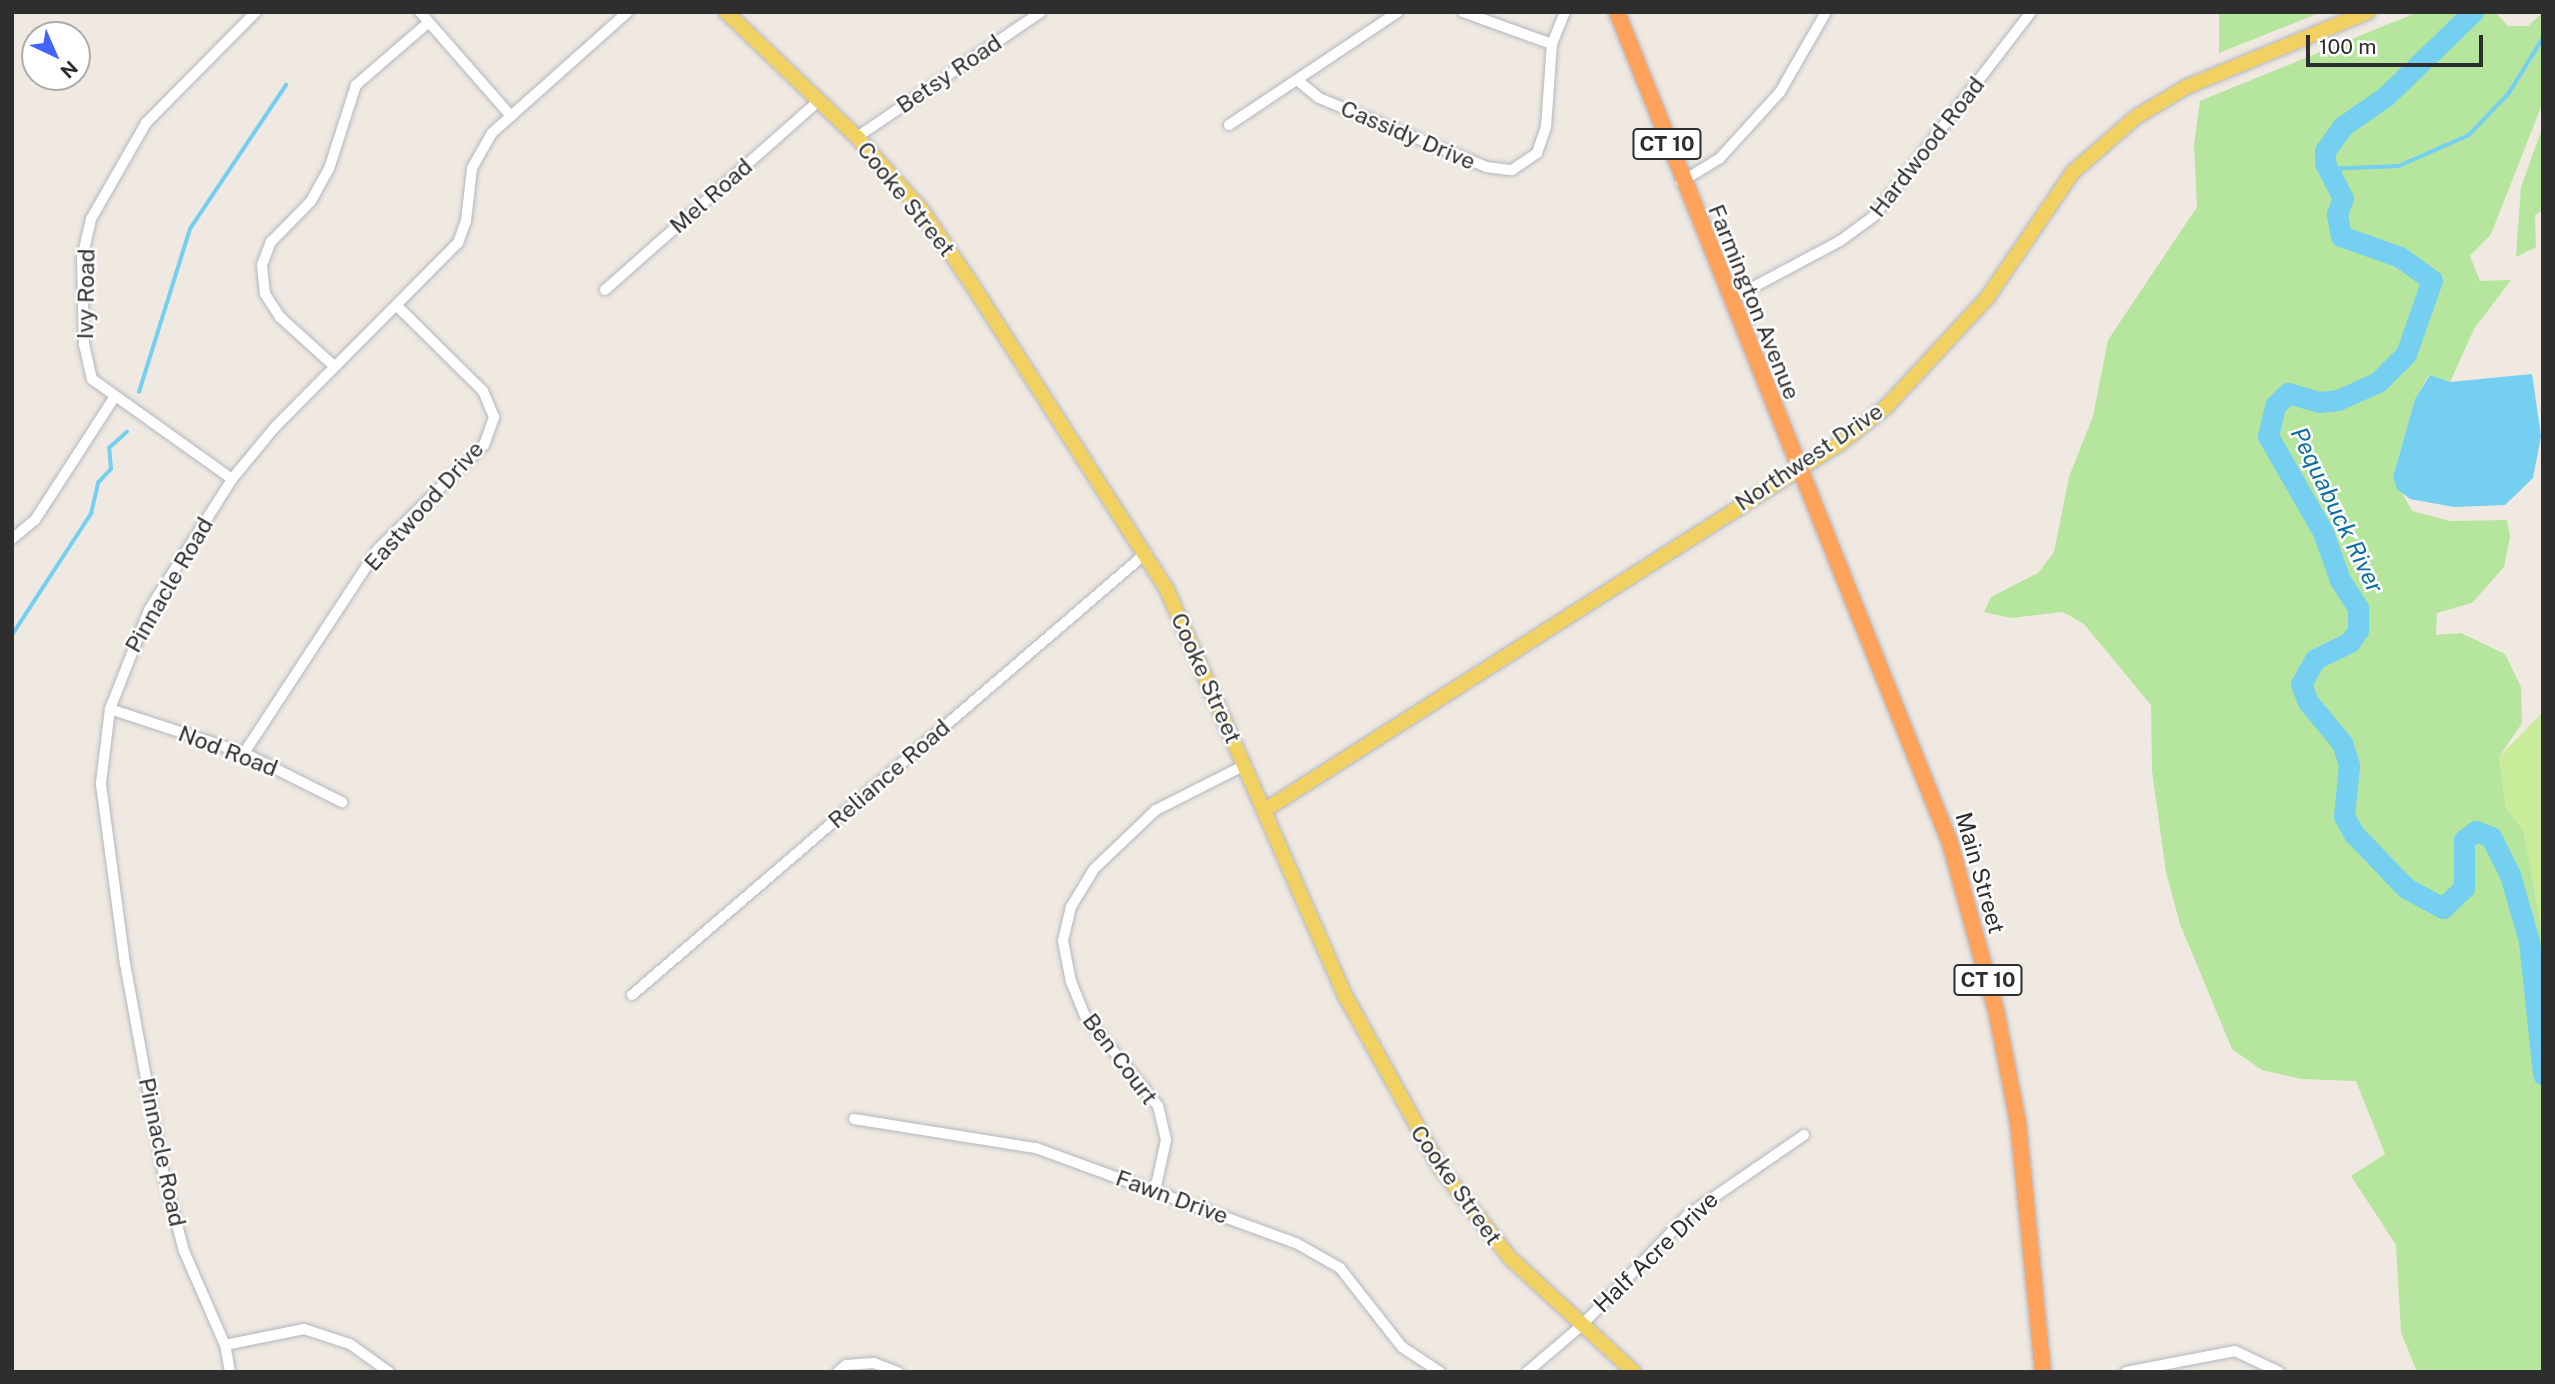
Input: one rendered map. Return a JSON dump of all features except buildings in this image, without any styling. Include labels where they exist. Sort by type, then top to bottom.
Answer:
[{"type":"highway","name":"Farmington Avenue","points":[[1617,12],[1681,182],[1796,467],[1856,607]]},
{"type":"highway","name":"Main Street","points":[[1856,607],[1923,767],[1996,1010],[2018,1122],[2043,1372]]},
{"type":"main road","name":"Cooke Street","points":[[726,12],[816,103],[857,137],[921,209],[1146,553],[1245,765],[1362,1029],[1441,1169],[1493,1240],[1581,1326],[1634,1372]]},
{"type":"main road","name":"Northwest Drive","points":[[1265,810],[1860,428],[1930,365],[1987,298],[2073,172],[2114,133],[2161,102],[2368,12]]},
{"type":"street","name":"Ivy Road","points":[[232,479],[114,398],[92,379],[84,345],[82,258],[91,219],[146,123],[256,12]]},
{"type":"street","points":[[420,12],[511,116]]},
{"type":"street","name":"Pinnacle Road","points":[[230,1372],[225,1345],[184,1251],[164,1176],[125,964],[104,831],[101,782],[110,709],[149,610],[232,479],[334,366],[397,306],[462,235],[472,167],[482,145],[628,12]]},
{"type":"street","name":"Betsy Road","points":[[857,137],[1041,12]]},
{"type":"street","points":[[1229,125],[1398,12]]},
{"type":"street","points":[[1463,12],[1552,44]]},
{"type":"street","name":"Cassidy Drive","points":[[1297,80],[1319,98],[1486,167],[1512,170],[1536,153],[1546,127],[1552,44],[1565,12]]},
{"type":"street","points":[[1681,182],[1720,158],[1780,92],[1826,12]]},
{"type":"street","name":"Hardwood Road","points":[[1729,300],[1840,241],[1874,216],[2031,12]]},
{"type":"street","points":[[334,366],[280,317],[265,294],[262,265],[271,242],[311,201],[329,169],[356,85],[429,22]]},
{"type":"street","name":"Mel Road","points":[[605,290],[816,103]]},
{"type":"street","name":"Eastwood Drive","points":[[244,753],[379,549],[484,445],[494,417],[483,391],[397,306]]},
{"type":"street","points":[[12,539],[35,520],[114,398]]},
{"type":"street","name":"Reliance Road","points":[[632,995],[1146,553]]},
{"type":"street","name":"Nod Road","points":[[110,709],[244,753],[342,802]]},
{"type":"street","name":"Ben Court","points":[[1155,1191],[1166,1140],[1158,1106],[1085,1016],[1063,941],[1071,907],[1094,869],[1156,810],[1245,765]]},
{"type":"street","name":"Fawn Drive","points":[[854,1119],[1036,1148],[1296,1242],[1340,1268],[1402,1346],[1440,1372]]},
{"type":"street","name":"Half Acre Drive","points":[[1581,1326],[1688,1214],[1804,1135]]},
{"type":"street","points":[[1527,1372],[1581,1326]]},
{"type":"street","points":[[225,1345],[304,1329],[351,1344],[389,1372]]},
{"type":"street","points":[[2126,1372],[2160,1369],[2235,1351],[2280,1372]]},
{"type":"street","points":[[838,1372],[846,1365],[874,1363],[898,1372]]},
{"type":"green space","points":[[2219,12],[2322,12],[2219,53]]},
{"type":"green space","points":[[2418,12],[2495,12],[2508,26],[2528,26],[2543,12],[2543,102],[2491,234],[2470,256],[2480,281],[2511,280],[2474,329],[2450,382],[2429,375],[2415,399],[2393,477],[2412,511],[2450,521],[2507,520],[2510,537],[2504,567],[2472,603],[2437,613],[2436,635],[2461,633],[2505,654],[2521,687],[2522,723],[2499,757],[2506,807],[2524,832],[2543,938],[2543,1372],[2417,1372],[2401,1332],[2396,1245],[2351,1176],[2385,1154],[2356,1081],[2301,1079],[2262,1070],[2232,1049],[2180,924],[2166,872],[2152,771],[2151,705],[2084,624],[2063,612],[2011,618],[1984,612],[1991,597],[2038,573],[2054,552],[2069,477],[2093,416],[2108,340],[2197,207],[2194,145],[2200,101]]},
{"type":"green space","points":[[2543,126],[2543,210],[2535,215],[2536,247],[2516,257],[2521,187]]},
{"type":"green space","points":[[2543,712],[2543,938],[2524,832],[2506,807],[2499,757]]},
{"type":"water","points":[[2532,374],[2541,436],[2533,478],[2505,505],[2454,507],[2410,499],[2397,489],[2393,477],[2415,399],[2430,375],[2450,382]]},
{"type":"waterway","name":"Pequabuck River","points":[[2473,12],[2386,96],[2343,126],[2325,151],[2325,163],[2343,198],[2337,214],[2341,236],[2400,257],[2432,280],[2406,354],[2378,382],[2338,400],[2319,402],[2288,393],[2275,406],[2268,436],[2323,532],[2340,580],[2358,608],[2358,630],[2350,642],[2315,659],[2301,684],[2308,702],[2342,743],[2349,765],[2344,816],[2354,834],[2406,888],[2443,908],[2464,888],[2464,840],[2476,831],[2491,837],[2510,875],[2529,941],[2543,1074]]},
{"type":"waterway","points":[[2328,169],[2399,166],[2469,135],[2509,93],[2543,38]]},
{"type":"waterway","points":[[139,392],[190,229],[286,85]]},
{"type":"waterway","points":[[12,635],[91,514],[98,483],[111,469],[109,448],[127,432]]}]
